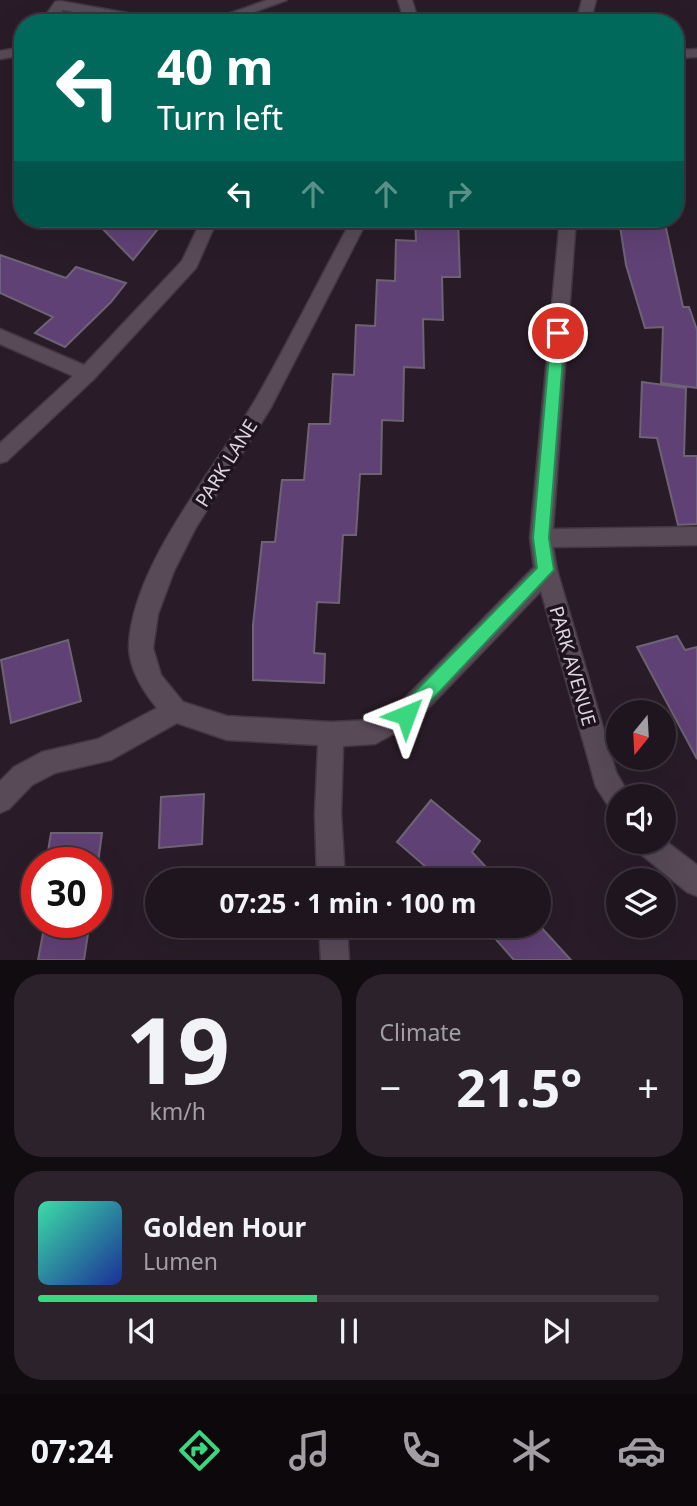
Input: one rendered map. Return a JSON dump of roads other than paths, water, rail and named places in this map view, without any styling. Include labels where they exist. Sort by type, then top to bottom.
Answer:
[{"type":"street","points":[[238,14],[280,0]]},
{"type":"street","points":[[54,14],[60,5],[110,14]]},
{"type":"street","points":[[0,454],[88,374],[190,264],[206,228]]},
{"type":"street","name":"PARK LANE","points":[[175,711],[150,681],[141,648],[146,614],[155,584],[187,523],[263,404],[355,228]]},
{"type":"street","name":"PARK AVENUE","points":[[567,228],[541,538],[546,570],[609,784]]},
{"type":"street","points":[[0,335],[88,374]]},
{"type":"street","points":[[541,538],[697,536]]},
{"type":"street","points":[[0,800],[23,776],[51,761],[102,751],[175,711],[227,728],[331,734],[375,732],[406,715],[546,570]]},
{"type":"street","points":[[330,868],[328,814],[331,734]]},
{"type":"street","points":[[661,854],[697,882]]},
{"type":"street","points":[[334,938],[335,960]]}]
